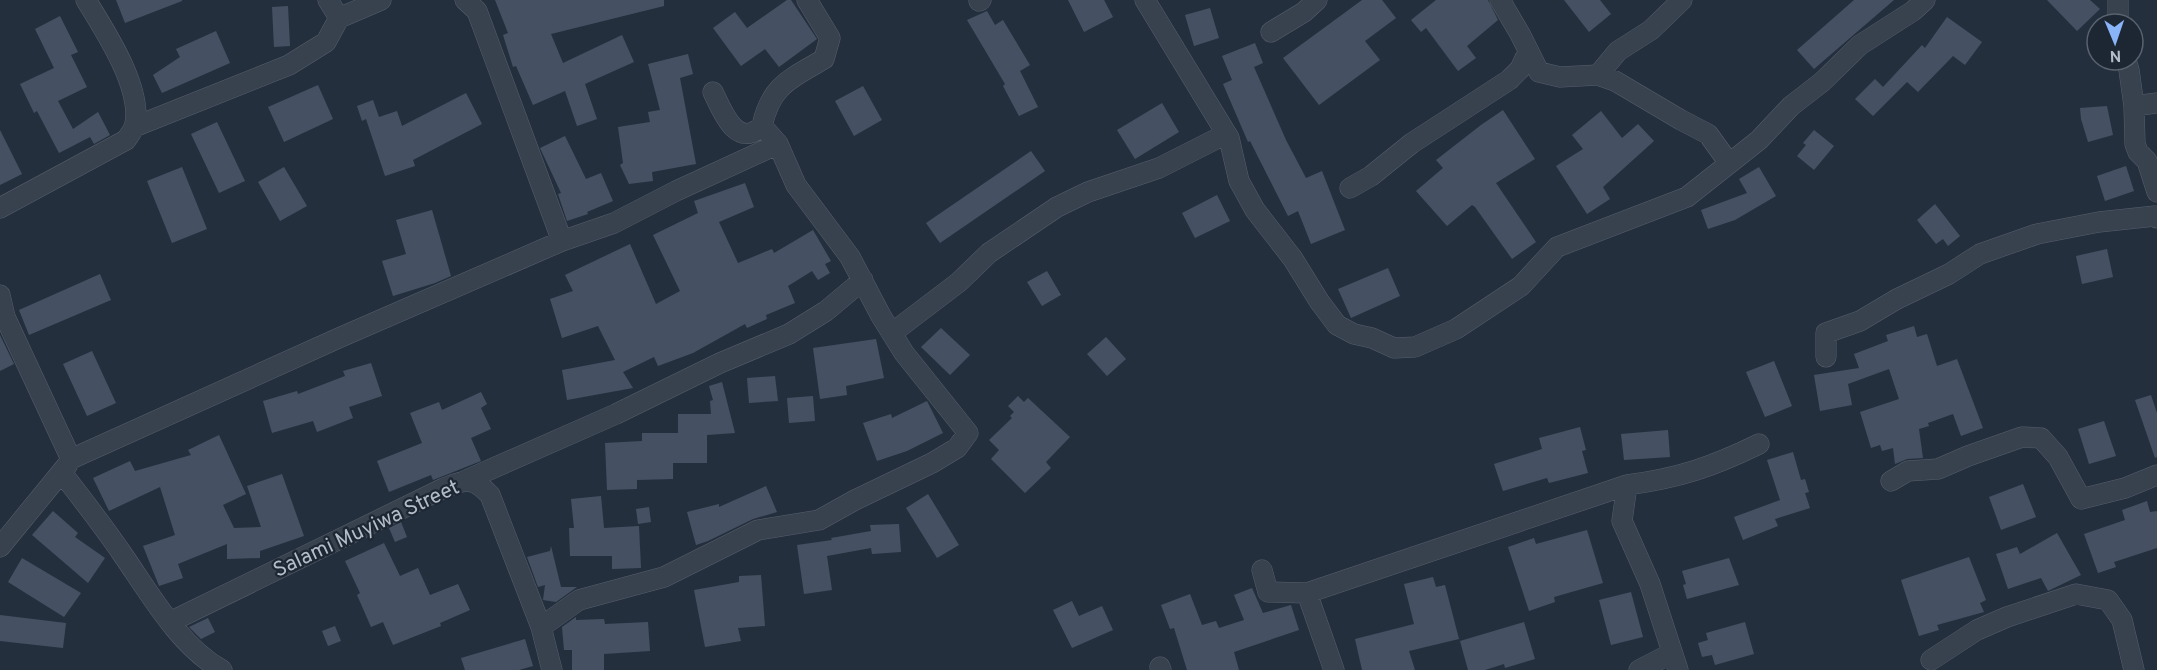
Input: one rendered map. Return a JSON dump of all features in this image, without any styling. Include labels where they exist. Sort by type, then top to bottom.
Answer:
[{"type":"street","points":[[0,208],[126,140],[134,127],[136,114],[130,83],[119,54],[86,0]]},
{"type":"street","points":[[328,0],[339,18]]},
{"type":"street","points":[[134,127],[289,65],[326,42],[339,18],[381,0]]},
{"type":"street","points":[[713,92],[728,122],[735,130],[745,133],[755,132],[762,126],[765,112],[775,92],[824,58],[830,38],[807,0]]},
{"type":"street","points":[[1145,0],[1226,134],[1239,181],[1255,210],[1293,259],[1337,325],[1354,334],[1372,338],[1394,348],[1415,347],[1456,329],[1521,286],[1557,247],[1687,197],[1759,140],[1791,106],[1822,82],[1860,45],[1913,11],[1925,0]]},
{"type":"street","points":[[1271,32],[1304,12],[1317,0]]},
{"type":"street","points":[[1500,0],[1520,34],[1529,64]]},
{"type":"street","points":[[1598,75],[1618,51],[1651,30],[1682,0]]},
{"type":"street","points":[[478,4],[562,241]]},
{"type":"street","points":[[1529,64],[1560,77],[1598,75],[1615,81],[1708,134],[1729,163]]},
{"type":"street","points":[[1350,188],[1371,176],[1412,143],[1509,80],[1529,64]]},
{"type":"street","points":[[2128,72],[2134,106],[2135,144],[2138,152],[2147,161],[2157,192]]},
{"type":"street","points":[[2134,106],[2157,103]]},
{"type":"street","points":[[541,627],[579,600],[664,578],[758,530],[819,520],[932,463],[957,448],[968,434],[904,353],[838,239],[796,185],[778,144],[762,126]]},
{"type":"street","points":[[892,333],[959,282],[989,253],[1057,207],[1088,192],[1159,168],[1226,134]]},
{"type":"street","points":[[0,547],[67,466],[341,337],[562,241],[614,223],[676,191],[778,144]]},
{"type":"street","points":[[1826,357],[1826,333],[1860,321],[1897,299],[1949,274],[1980,254],[2037,234],[2156,213]]},
{"type":"street","points":[[464,481],[616,414],[720,363],[789,334],[826,311],[862,280]]},
{"type":"street","points":[[0,295],[5,317],[67,466],[106,530],[170,622],[209,663],[222,670]]},
{"type":"street","points":[[1891,481],[1908,471],[1938,469],[2022,437],[2041,438],[2058,457],[2065,474],[2081,500],[2125,488],[2157,475]]},
{"type":"street","points":[[1262,570],[1268,592],[1307,593],[1627,485],[1691,474],[1759,444]]},
{"type":"street","name":"Salami Muyiwa Street","points":[[170,622],[433,493],[464,481],[479,484],[490,495],[541,627],[552,670]]},
{"type":"street","points":[[1627,485],[1622,521],[1650,584],[1675,661],[1639,670]]},
{"type":"street","points":[[1307,593],[1334,670]]},
{"type":"street","points":[[1931,660],[1977,630],[2007,617],[2076,594],[2108,600],[2122,620],[2134,670]]},
{"type":"building","points":[[116,0],[182,0],[182,1],[125,23]]},
{"type":"building","points":[[495,0],[664,0],[664,6],[551,34],[563,63],[622,35],[634,62],[585,84],[597,119],[577,126],[565,91],[533,105],[516,66],[513,67],[503,35],[508,33]]},
{"type":"building","points":[[787,0],[791,0],[817,39],[779,67],[765,49],[741,66],[713,28],[735,12],[747,28]]},
{"type":"building","points":[[1068,0],[1104,0],[1113,17],[1084,32]]},
{"type":"building","points":[[1362,0],[1382,0],[1396,18],[1365,41],[1380,60],[1319,105],[1283,58]]},
{"type":"building","points":[[1436,0],[1488,0],[1498,20],[1467,46],[1476,58],[1458,71],[1426,28],[1421,32],[1411,20]]},
{"type":"building","points":[[1564,0],[1600,0],[1611,14],[1589,32]]},
{"type":"building","points":[[1854,0],[1894,0],[1814,69],[1797,50]]},
{"type":"building","points":[[2047,0],[2090,0],[2100,9],[2097,12],[2085,12],[2085,23],[2077,31]]},
{"type":"building","points":[[288,6],[290,46],[274,47],[272,7]]},
{"type":"building","points":[[1210,8],[1219,38],[1194,46],[1185,15]]},
{"type":"building","points":[[987,11],[995,25],[1003,20],[1030,65],[1020,71],[1038,107],[1019,116],[1003,86],[1005,84],[967,20]]},
{"type":"building","points":[[60,16],[78,52],[71,55],[87,87],[58,101],[73,129],[98,112],[110,135],[94,144],[90,137],[59,153],[37,111],[34,113],[20,84],[54,68],[35,29]]},
{"type":"building","points":[[1947,17],[1982,42],[1965,65],[1953,56],[1918,92],[1907,82],[1873,116],[1855,99],[1875,79],[1883,87],[1922,45],[1925,48]]},
{"type":"building","points":[[216,31],[230,63],[162,93],[153,75],[180,57],[176,49]]},
{"type":"building","points":[[1255,43],[1263,63],[1254,67],[1286,140],[1306,178],[1322,171],[1345,230],[1311,244],[1298,211],[1288,216],[1250,141],[1248,142],[1223,84],[1232,80],[1222,56]]},
{"type":"building","points":[[688,54],[693,74],[680,78],[696,164],[652,172],[653,181],[629,184],[620,165],[623,163],[618,127],[650,122],[648,112],[660,110],[648,64]]},
{"type":"building","points":[[318,85],[333,119],[284,142],[268,107]]},
{"type":"building","points":[[863,86],[882,120],[854,136],[835,101]]},
{"type":"building","points":[[466,93],[482,124],[413,160],[415,166],[385,176],[366,119],[362,121],[357,106],[373,100],[379,117],[397,111],[402,126]]},
{"type":"building","points":[[1162,103],[1179,132],[1135,159],[1117,130]]},
{"type":"building","points":[[2107,106],[2113,135],[2088,142],[2080,108]]},
{"type":"building","points":[[1503,110],[1535,159],[1496,183],[1536,242],[1512,259],[1475,207],[1472,205],[1447,226],[1416,191],[1443,168],[1436,160]]},
{"type":"building","points":[[1601,111],[1622,138],[1638,124],[1654,141],[1603,187],[1610,199],[1587,214],[1556,166],[1583,149],[1572,135]]},
{"type":"building","points":[[217,122],[245,181],[219,193],[191,134]]},
{"type":"building","points":[[0,130],[22,174],[0,185]]},
{"type":"building","points":[[1814,130],[1834,146],[1814,170],[1797,156],[1806,145],[1803,143]]},
{"type":"building","points":[[565,136],[586,179],[601,173],[613,201],[587,212],[588,214],[567,221],[558,194],[561,193],[540,148]]},
{"type":"building","points":[[1031,151],[1045,171],[940,243],[926,223]]},
{"type":"building","points":[[2126,166],[2134,191],[2105,201],[2097,176]]},
{"type":"building","points":[[182,167],[207,229],[172,243],[147,181]]},
{"type":"building","points":[[284,167],[307,206],[280,221],[258,182]]},
{"type":"building","points":[[1759,167],[1776,196],[1735,220],[1708,229],[1701,210],[1747,193],[1739,179]]},
{"type":"building","points":[[745,183],[754,207],[719,222],[738,263],[772,249],[774,253],[813,230],[831,261],[825,264],[830,273],[818,280],[812,271],[788,286],[795,303],[766,315],[767,319],[747,328],[745,324],[693,353],[658,366],[654,357],[623,372],[633,388],[567,400],[562,370],[615,360],[598,326],[562,338],[550,299],[573,291],[565,275],[630,244],[656,304],[680,291],[653,235],[698,213],[694,201]]},
{"type":"building","points":[[1217,195],[1230,221],[1195,238],[1182,213]]},
{"type":"building","points":[[1935,204],[1960,236],[1948,246],[1943,239],[1936,244],[1917,220]]},
{"type":"building","points":[[432,210],[451,276],[393,296],[382,261],[406,254],[396,220]]},
{"type":"building","points":[[2107,249],[2113,277],[2082,284],[2076,256]]},
{"type":"building","points":[[1388,268],[1400,296],[1351,318],[1338,289]]},
{"type":"building","points":[[1047,271],[1061,295],[1042,306],[1027,282]]},
{"type":"building","points":[[100,274],[111,300],[29,335],[19,310]]},
{"type":"building","points":[[1914,326],[1917,337],[1927,334],[1937,366],[1957,359],[1983,428],[1961,436],[1953,414],[1928,423],[1929,426],[1919,429],[1923,458],[1907,459],[1895,464],[1893,448],[1882,451],[1880,445],[1871,448],[1860,412],[1899,399],[1889,369],[1848,384],[1852,405],[1820,411],[1814,375],[1859,368],[1854,354],[1888,341],[1886,335]]},
{"type":"building","points":[[941,328],[970,355],[950,375],[921,347]]},
{"type":"building","points":[[0,335],[14,364],[0,371]]},
{"type":"building","points":[[1106,337],[1126,359],[1107,376],[1087,354]]},
{"type":"building","points":[[876,339],[884,378],[846,386],[847,395],[820,399],[813,348]]},
{"type":"building","points":[[92,351],[116,403],[87,416],[63,364]]},
{"type":"building","points":[[1774,361],[1792,406],[1765,417],[1746,372]]},
{"type":"building","points":[[371,363],[382,396],[349,407],[353,418],[317,432],[313,421],[272,433],[263,401],[297,391],[298,394],[345,376],[343,371]]},
{"type":"building","points":[[775,376],[778,401],[749,403],[747,378]]},
{"type":"building","points":[[722,382],[735,433],[707,435],[707,463],[673,463],[673,479],[637,480],[637,489],[607,490],[605,443],[642,441],[642,433],[678,433],[678,414],[711,414],[710,401],[713,400],[709,386]]},
{"type":"building","points":[[481,392],[487,404],[481,408],[491,429],[471,438],[481,461],[433,480],[431,475],[389,492],[377,461],[422,443],[410,413],[439,402],[442,410]]},
{"type":"building","points":[[2151,395],[2157,413],[2157,457],[2155,458],[2135,400]]},
{"type":"building","points":[[813,396],[815,421],[789,423],[787,398]]},
{"type":"building","points":[[1018,396],[1024,402],[1028,398],[1070,437],[1046,462],[1051,468],[1025,493],[991,459],[999,450],[989,440],[1012,418],[1010,416],[1014,412],[1008,406]]},
{"type":"building","points":[[927,401],[943,433],[907,451],[877,461],[863,423],[891,414],[892,418]]},
{"type":"building","points":[[2104,421],[2116,456],[2089,464],[2078,429]]},
{"type":"building","points":[[1580,427],[1586,450],[1582,451],[1588,473],[1549,483],[1547,478],[1503,491],[1494,464],[1542,449],[1539,438]]},
{"type":"building","points":[[1668,430],[1670,457],[1624,460],[1621,434]]},
{"type":"building","points":[[219,435],[246,494],[223,505],[234,528],[261,527],[247,486],[282,474],[304,536],[260,551],[260,558],[227,559],[227,544],[178,564],[183,578],[159,586],[143,546],[175,535],[160,487],[109,511],[93,478],[130,461],[135,471],[191,455],[188,450]]},
{"type":"building","points":[[1793,452],[1801,480],[1805,479],[1809,492],[1805,493],[1810,508],[1775,519],[1778,526],[1743,540],[1734,517],[1780,500],[1767,460]]},
{"type":"building","points":[[2023,484],[2036,517],[2001,530],[1989,497]]},
{"type":"building","points":[[766,486],[777,512],[753,519],[696,545],[687,512],[719,504],[719,507]]},
{"type":"building","points":[[928,494],[959,545],[937,558],[906,508]]},
{"type":"building","points":[[601,496],[604,528],[639,526],[641,568],[612,569],[612,556],[570,556],[569,528],[574,528],[571,499]]},
{"type":"building","points":[[2147,501],[2150,512],[2157,511],[2157,548],[2114,562],[2116,567],[2098,573],[2084,534],[2125,520],[2122,510]]},
{"type":"building","points":[[649,507],[651,522],[638,524],[636,509]]},
{"type":"building","points":[[53,511],[78,533],[75,537],[105,558],[88,583],[32,535]]},
{"type":"building","points":[[401,522],[407,537],[395,542],[389,528]]},
{"type":"building","points":[[899,524],[901,552],[872,554],[871,548],[827,556],[832,590],[804,594],[797,545],[871,531],[870,525]]},
{"type":"building","points":[[1587,530],[1603,583],[1554,597],[1555,602],[1529,611],[1508,547],[1534,538],[1536,544]]},
{"type":"building","points":[[2057,533],[2081,575],[2048,591],[2041,578],[2008,589],[1996,554],[2017,547],[2020,554]]},
{"type":"building","points":[[384,543],[400,576],[418,568],[430,595],[458,584],[470,610],[440,623],[441,626],[393,645],[383,622],[371,627],[357,595],[360,593],[345,561]]},
{"type":"building","points":[[551,546],[561,587],[577,587],[556,602],[543,600],[545,585],[538,587],[527,557],[550,551]]},
{"type":"building","points":[[1969,557],[1986,600],[1980,603],[1984,612],[1937,625],[1939,630],[1919,636],[1901,580]]},
{"type":"building","points":[[22,558],[81,593],[64,617],[8,582]]},
{"type":"building","points":[[1729,558],[1739,585],[1687,599],[1682,571]]},
{"type":"building","points":[[761,575],[765,626],[738,628],[741,641],[705,647],[694,590],[739,582],[739,576]]},
{"type":"building","points":[[1433,577],[1436,587],[1445,585],[1459,639],[1409,651],[1415,670],[1362,670],[1355,639],[1414,624],[1404,584]]},
{"type":"building","points":[[1252,588],[1263,613],[1291,605],[1299,630],[1234,652],[1239,670],[1187,670],[1174,628],[1170,629],[1161,605],[1190,594],[1202,625],[1216,621],[1219,628],[1244,620],[1234,595]]},
{"type":"building","points":[[1631,592],[1643,637],[1611,645],[1599,600]]},
{"type":"building","points":[[1072,601],[1079,616],[1102,606],[1113,630],[1072,648],[1053,610]]},
{"type":"building","points":[[0,615],[66,623],[63,648],[0,641]]},
{"type":"building","points":[[576,617],[576,620],[604,619],[605,624],[648,622],[650,651],[604,654],[604,670],[572,670],[572,650],[564,650],[562,627]]},
{"type":"building","points":[[208,618],[215,632],[201,639],[189,627]]},
{"type":"building","points":[[1524,622],[1535,659],[1505,668],[1504,664],[1485,670],[1468,670],[1460,641]]},
{"type":"building","points":[[1745,622],[1754,654],[1715,665],[1712,655],[1702,657],[1698,643],[1708,640],[1706,633]]},
{"type":"building","points":[[335,626],[341,641],[328,646],[322,631]]},
{"type":"building","points":[[525,639],[533,666],[519,670],[465,670],[461,658]]}]
